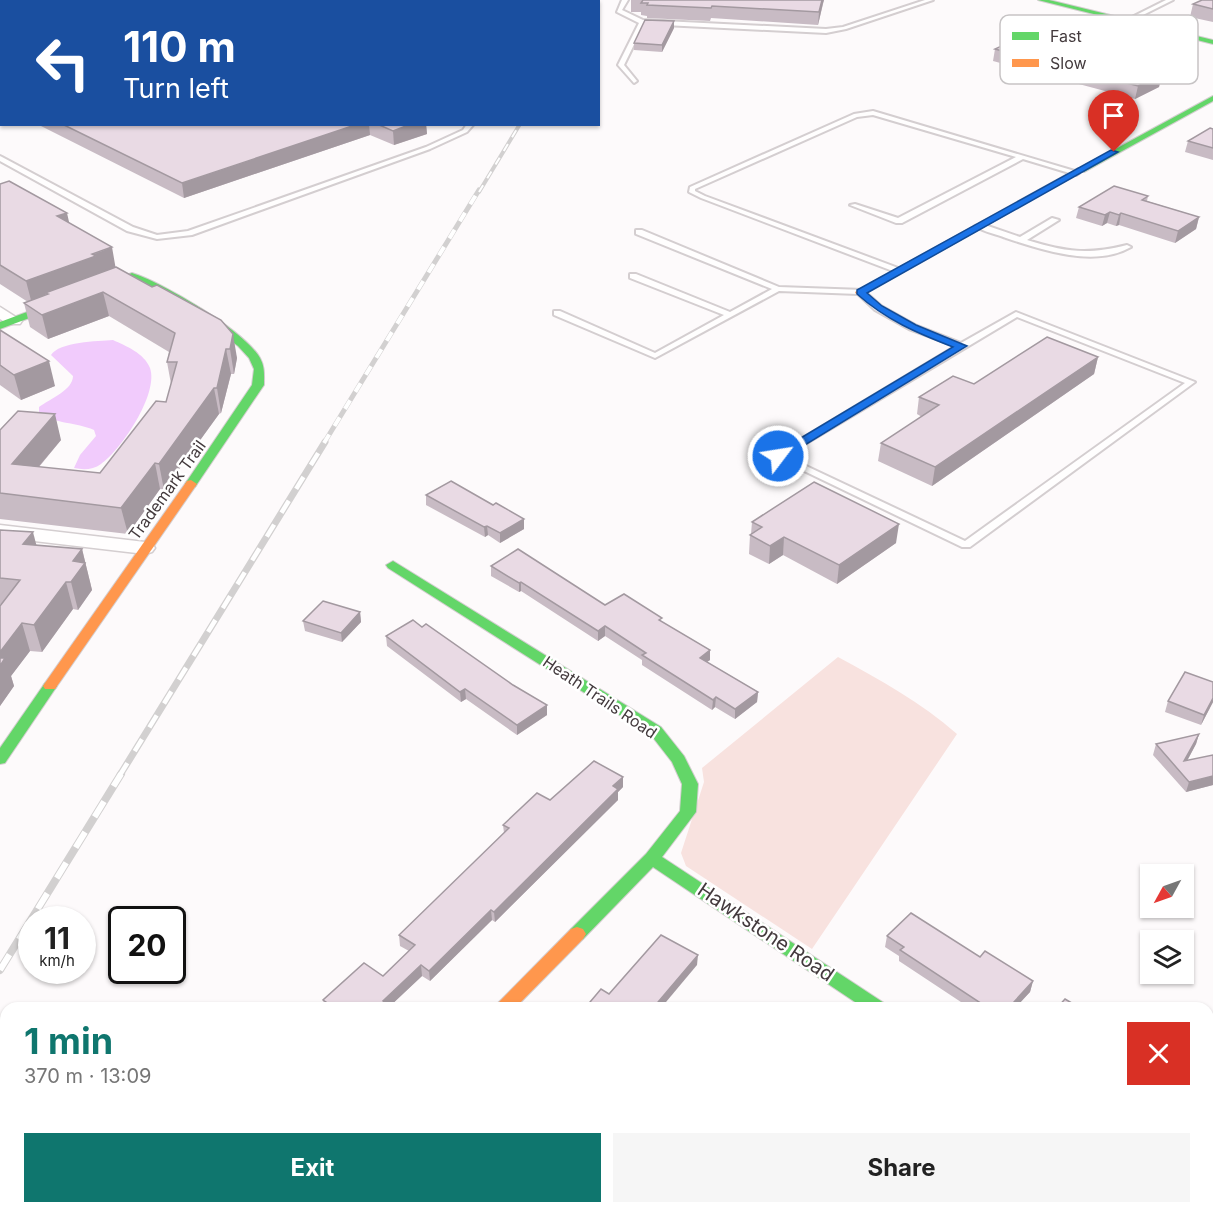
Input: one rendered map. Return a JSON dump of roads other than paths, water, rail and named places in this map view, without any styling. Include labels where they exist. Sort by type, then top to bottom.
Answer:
[{"type":"street","points":[[1041,0],[1102,15]]},
{"type":"street","points":[[1198,38],[1213,42]]},
{"type":"street","points":[[860,292],[1213,98]]},
{"type":"street","name":"Trademark Trail","points":[[0,759],[145,548],[227,434],[258,385],[259,369],[254,357],[227,331],[194,308],[132,276],[7,324]]},
{"type":"street","points":[[0,312],[7,324]]},
{"type":"street","points":[[0,531],[145,548]]},
{"type":"street","name":"Heath Trails Road","points":[[393,565],[656,730],[679,760],[690,784],[688,812],[652,858],[510,1002]]},
{"type":"street","name":"Hawkstone Road","points":[[652,858],[707,892],[869,1002]]},
{"type":"lane","points":[[625,0],[619,11],[642,22],[826,31],[843,28],[930,0]]},
{"type":"lane","points":[[1139,15],[1170,0]]},
{"type":"lane","points":[[634,81],[621,65],[642,22]]},
{"type":"lane","points":[[898,271],[703,198],[692,192],[692,188],[856,115],[884,115],[1076,173]]},
{"type":"lane","points":[[0,158],[130,229],[157,237],[189,233],[428,148],[469,126]]},
{"type":"lane","points":[[853,205],[899,221],[1022,157]]},
{"type":"lane","points":[[1021,240],[1055,220]]},
{"type":"lane","points":[[979,226],[1055,251],[1083,256],[1127,247]]},
{"type":"lane","points":[[639,232],[778,289],[860,292],[878,308],[912,327],[962,346]]},
{"type":"lane","points":[[633,276],[730,315]]},
{"type":"lane","points":[[557,313],[655,356],[778,289]]},
{"type":"lane","points":[[1016,314],[1191,382],[966,545],[778,456],[962,346],[1016,314]]},
{"type":"railway","points":[[479,192],[519,126]]},
{"type":"railway","points":[[324,443],[479,190]]},
{"type":"railway","points":[[120,775],[325,442]]},
{"type":"railway","points":[[0,970],[121,774]]}]
